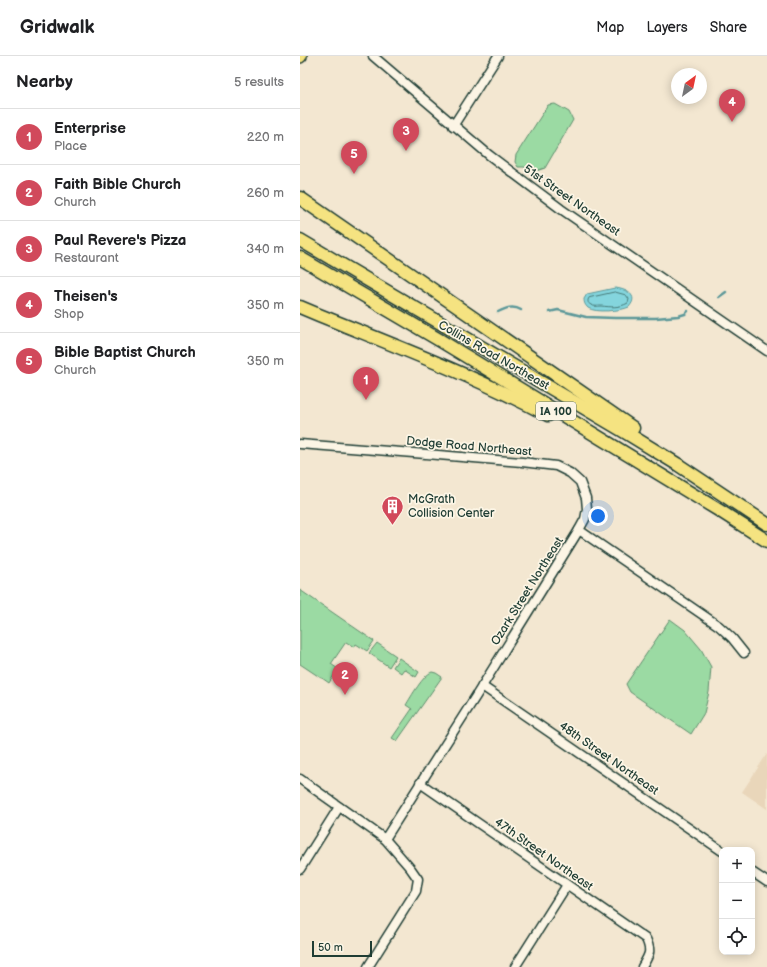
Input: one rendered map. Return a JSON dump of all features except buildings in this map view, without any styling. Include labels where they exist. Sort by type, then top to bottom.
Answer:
[{"type":"highway","points":[[300,198],[644,436],[677,464]]},
{"type":"highway","name":"Collins Road Northeast","points":[[300,240],[620,429],[677,464],[767,524]]},
{"type":"highway","name":"Collins Road Northeast","points":[[300,258],[448,345],[720,511],[767,542]]},
{"type":"highway","points":[[300,306],[453,369],[516,399],[604,445],[720,511]]},
{"type":"street","name":"51st Street Northeast","points":[[373,56],[453,126],[561,209],[767,350]]},
{"type":"street","points":[[453,126],[498,56]]},
{"type":"street","name":"Dodge Road Northeast","points":[[300,444],[515,461],[556,466],[570,473],[580,482],[586,498],[587,509],[585,519],[579,530]]},
{"type":"street","name":"Ozark Street Northeast","points":[[385,839],[579,530],[719,626],[732,638],[744,653]]},
{"type":"street","name":"48th Street Northeast","points":[[482,686],[719,849]]},
{"type":"street","points":[[300,779],[385,839],[418,879],[416,891],[368,967]]},
{"type":"street","name":"47th Street Northeast","points":[[420,783],[646,939],[650,947],[649,954],[642,967]]},
{"type":"street","points":[[300,870],[339,807]]},
{"type":"street","points":[[755,874],[767,882]]},
{"type":"street","points":[[515,967],[568,885]]},
{"type":"shaded area","points":[[767,754],[767,809],[742,792]]},
{"type":"green space","points":[[555,104],[569,112],[573,120],[545,168],[536,171],[524,167],[518,167],[515,162],[516,155],[548,105]]},
{"type":"green space","points":[[300,590],[374,641],[367,651],[356,644],[354,647],[346,642],[331,664],[338,669],[329,683],[300,664]]},
{"type":"green space","points":[[670,619],[685,630],[701,649],[711,667],[709,692],[704,713],[691,734],[630,692],[626,684]]},
{"type":"green space","points":[[377,643],[396,656],[389,667],[369,653]]},
{"type":"green space","points":[[399,658],[419,672],[416,677],[404,669],[401,673],[393,667]]},
{"type":"green space","points":[[432,672],[442,677],[397,741],[392,738],[412,709],[406,705],[421,682]]},
{"type":"water","points":[[615,288],[630,293],[633,299],[629,307],[620,310],[596,311],[591,310],[585,305],[584,299],[587,294]]},
{"type":"waterway","points":[[719,297],[726,292]]},
{"type":"waterway","points":[[498,312],[510,308],[521,310]]},
{"type":"waterway","points":[[549,312],[558,310],[586,317],[656,318],[678,316],[685,314],[688,311]]},
{"type":"place","name":"Theisen's","points":[[732,122]]},
{"type":"place","name":"Paul Revere's Pizza","points":[[406,151]]},
{"type":"place","name":"Bible Baptist Church","points":[[354,174]]},
{"type":"place","name":"Enterprise","points":[[366,400]]},
{"type":"place","name":"McGrath Collision Center","points":[[393,526]]},
{"type":"place","name":"Faith Bible Church","points":[[345,695]]}]
